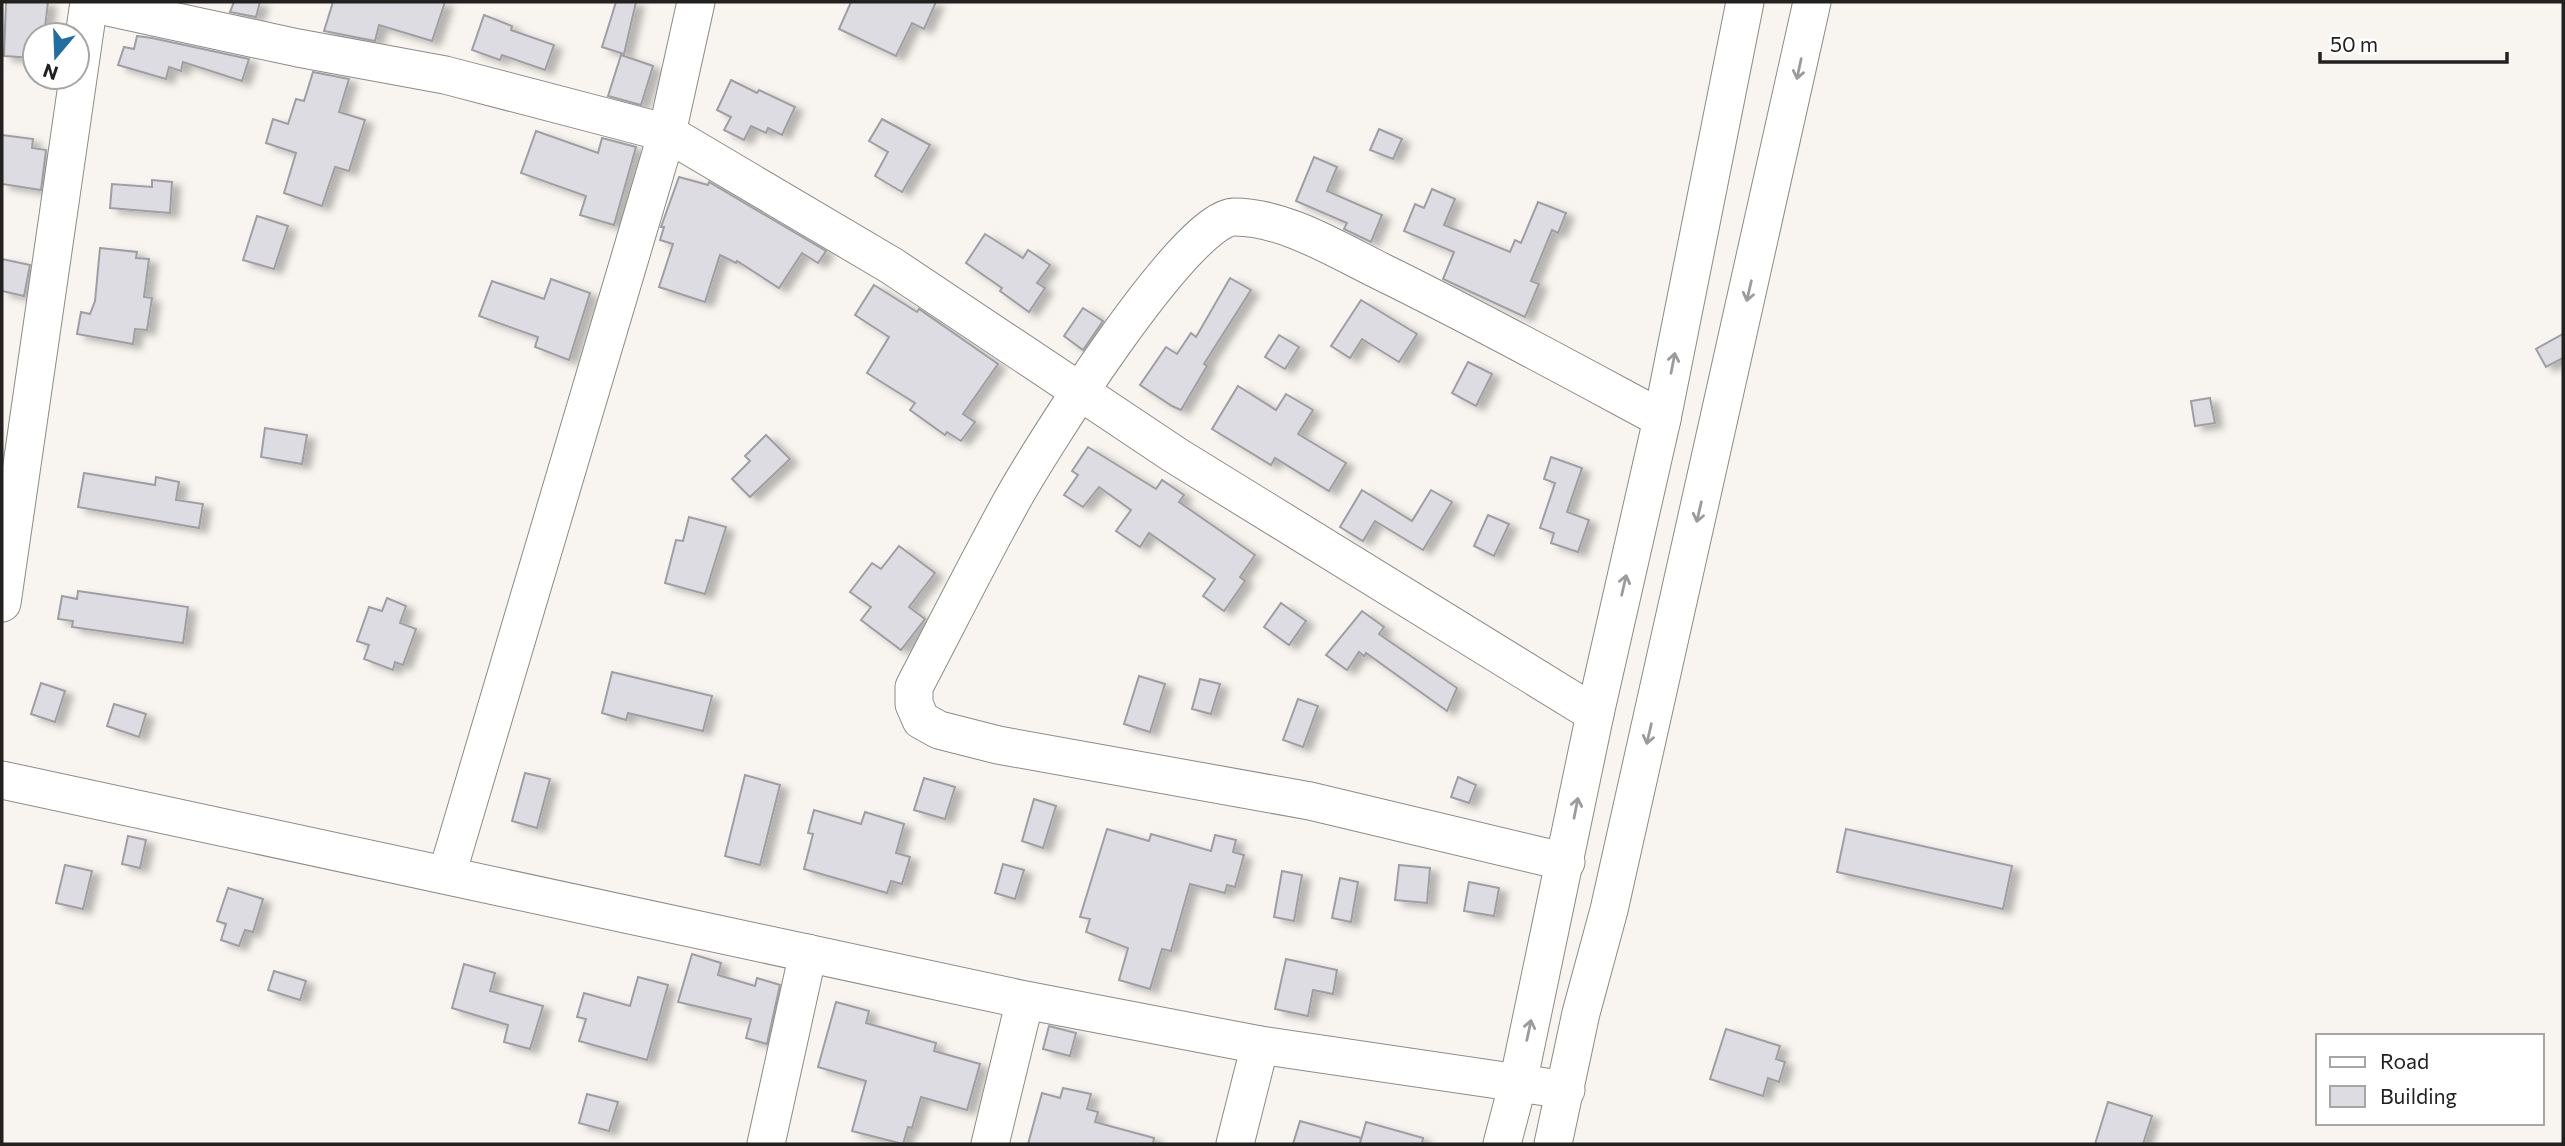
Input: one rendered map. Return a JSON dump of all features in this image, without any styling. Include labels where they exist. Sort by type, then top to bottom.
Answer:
[{"type":"street","points":[[2,603],[89,2],[298,48],[445,75],[667,133],[892,266],[1175,455],[1595,714]]},
{"type":"street","points":[[447,874],[667,133],[696,2]]},
{"type":"street","points":[[1502,1144],[1518,1083],[1595,714],[1662,419],[1745,2]]},
{"type":"street","points":[[1553,1144],[1581,1013],[1612,897],[1812,2]]},
{"type":"street","points":[[1566,862],[1310,801],[998,745],[939,730],[920,720],[914,704],[914,687],[1011,502],[1081,392],[1172,265],[1205,232],[1231,217],[1263,220],[1309,236],[1441,301],[1662,419]]},
{"type":"street","points":[[2,780],[1024,1000],[1260,1045],[1566,1090]]},
{"type":"street","points":[[766,1144],[808,953]]},
{"type":"street","points":[[990,1144],[1024,1000]]},
{"type":"street","points":[[1235,1144],[1260,1045]]},
{"type":"building","points":[[6,2],[48,2],[46,21],[21,21],[21,57],[4,56]]},
{"type":"building","points":[[234,2],[260,2],[256,17],[230,12]]},
{"type":"building","points":[[333,2],[445,2],[432,41],[379,25],[375,41],[324,31]]},
{"type":"building","points":[[616,2],[636,2],[624,54],[602,47]]},
{"type":"building","points":[[851,2],[936,2],[924,29],[912,23],[896,56],[839,29]]},
{"type":"building","points":[[484,15],[512,26],[511,30],[554,45],[545,70],[502,55],[500,60],[472,50]]},
{"type":"building","points":[[137,36],[249,59],[242,81],[183,62],[181,71],[169,67],[166,79],[118,65],[124,47],[134,49]]},
{"type":"building","points":[[621,55],[653,66],[641,105],[608,96]]},
{"type":"building","points":[[313,72],[349,79],[339,112],[365,120],[349,171],[335,167],[322,206],[284,193],[296,153],[266,143],[273,119],[288,124],[296,99],[304,101]]},
{"type":"building","points":[[731,80],[795,107],[782,135],[768,128],[766,133],[751,126],[744,140],[724,130],[731,117],[717,110]]},
{"type":"building","points":[[882,119],[930,145],[902,192],[875,176],[888,152],[869,141]]},
{"type":"building","points":[[1379,129],[1402,139],[1393,159],[1370,150]]},
{"type":"building","points":[[536,131],[598,153],[602,138],[636,147],[614,225],[580,215],[586,196],[521,173]]},
{"type":"building","points":[[2,135],[33,139],[32,148],[46,150],[41,190],[2,184]]},
{"type":"building","points":[[1314,157],[1337,167],[1327,191],[1382,215],[1371,242],[1344,229],[1347,223],[1296,201]]},
{"type":"building","points":[[679,177],[708,185],[709,182],[826,251],[818,263],[802,253],[779,288],[737,261],[736,263],[720,255],[705,302],[659,287],[673,244],[660,240],[664,227],[661,227]]},
{"type":"building","points":[[152,180],[172,182],[170,213],[110,208],[112,184],[152,187]]},
{"type":"building","points":[[1432,189],[1455,199],[1444,225],[1510,252],[1515,240],[1521,243],[1538,202],[1566,213],[1558,233],[1552,230],[1531,281],[1539,284],[1525,317],[1443,279],[1454,252],[1404,231],[1415,204],[1424,208]]},
{"type":"building","points":[[257,216],[288,226],[274,269],[243,260]]},
{"type":"building","points":[[985,234],[1023,258],[1028,250],[1050,265],[1037,283],[1045,288],[1029,312],[1000,291],[1002,288],[966,263]]},
{"type":"building","points":[[100,248],[137,252],[136,258],[149,259],[144,297],[152,298],[147,330],[135,329],[133,344],[77,334],[81,312],[90,314],[95,301]]},
{"type":"building","points":[[2,259],[30,265],[24,296],[2,291]]},
{"type":"building","points":[[1230,278],[1251,290],[1204,364],[1207,366],[1181,410],[1140,385],[1166,347],[1177,354],[1191,333],[1196,337]]},
{"type":"building","points":[[551,279],[590,293],[569,360],[535,347],[538,337],[479,316],[492,281],[544,299]]},
{"type":"building","points":[[874,285],[917,312],[919,309],[998,364],[963,414],[975,422],[961,441],[947,432],[945,435],[910,410],[915,403],[867,373],[889,337],[855,315]]},
{"type":"building","points":[[1361,300],[1417,334],[1399,362],[1362,339],[1350,358],[1331,346]]},
{"type":"building","points":[[1083,308],[1103,321],[1083,350],[1064,336]]},
{"type":"building","points":[[2563,334],[2563,358],[2546,367],[2536,349]]},
{"type":"building","points":[[1279,335],[1299,347],[1285,369],[1265,357]]},
{"type":"building","points":[[1468,362],[1492,374],[1476,406],[1452,393]]},
{"type":"building","points":[[1238,386],[1276,410],[1286,394],[1313,410],[1298,434],[1346,463],[1329,491],[1275,458],[1271,465],[1212,429]]},
{"type":"building","points":[[2210,398],[2215,423],[2195,426],[2191,401]]},
{"type":"building","points":[[265,428],[307,435],[302,464],[261,457]]},
{"type":"building","points":[[766,435],[790,459],[750,497],[732,479],[750,461],[745,456]]},
{"type":"building","points":[[1088,447],[1156,489],[1162,480],[1184,495],[1179,502],[1255,555],[1240,577],[1245,581],[1224,611],[1203,596],[1215,579],[1149,533],[1140,547],[1116,531],[1131,510],[1099,487],[1083,507],[1064,495],[1078,475],[1072,471]]},
{"type":"building","points":[[1551,457],[1582,468],[1567,512],[1589,520],[1578,552],[1551,543],[1554,533],[1540,528],[1555,483],[1544,479]]},
{"type":"building","points":[[84,473],[155,485],[156,477],[179,482],[176,500],[203,504],[199,528],[78,507]]},
{"type":"building","points":[[1362,490],[1412,521],[1431,490],[1452,502],[1423,550],[1375,521],[1363,541],[1340,527]]},
{"type":"building","points":[[1488,515],[1509,524],[1494,556],[1474,546]]},
{"type":"building","points":[[689,517],[726,527],[705,594],[665,583],[676,540],[683,541]]},
{"type":"building","points":[[899,546],[935,573],[909,607],[925,619],[901,650],[861,620],[871,607],[850,592],[872,563],[881,569]]},
{"type":"building","points":[[78,591],[188,607],[183,643],[72,627],[73,621],[58,619],[62,596],[77,599]]},
{"type":"building","points":[[387,598],[406,606],[400,623],[416,629],[403,665],[395,662],[393,670],[364,659],[369,645],[357,641],[369,607],[382,611]]},
{"type":"building","points":[[1281,603],[1306,621],[1289,645],[1264,627]]},
{"type":"building","points":[[1362,611],[1384,627],[1379,634],[1457,688],[1447,711],[1366,653],[1364,656],[1359,652],[1347,670],[1326,655]]},
{"type":"building","points":[[612,672],[712,696],[703,731],[628,713],[626,720],[602,713]]},
{"type":"building","points":[[1139,676],[1165,684],[1150,732],[1124,724]]},
{"type":"building","points":[[1200,679],[1220,684],[1211,714],[1192,709]]},
{"type":"building","points":[[41,683],[65,691],[55,722],[31,714]]},
{"type":"building","points":[[1298,699],[1318,706],[1303,747],[1283,740]]},
{"type":"building","points":[[114,704],[146,714],[139,737],[107,726]]},
{"type":"building","points":[[525,773],[550,779],[537,828],[512,821]]},
{"type":"building","points":[[745,775],[780,785],[760,865],[725,856]]},
{"type":"building","points":[[1458,777],[1476,785],[1469,803],[1451,797]]},
{"type":"building","points":[[924,778],[955,787],[945,819],[914,810]]},
{"type":"building","points":[[1034,799],[1056,806],[1043,848],[1022,841]]},
{"type":"building","points":[[814,810],[861,824],[865,812],[904,824],[896,853],[910,857],[902,884],[891,881],[887,893],[804,869],[813,834],[808,833]]},
{"type":"building","points":[[1107,829],[1149,841],[1151,834],[1211,851],[1215,835],[1236,840],[1233,852],[1244,855],[1235,887],[1227,885],[1225,893],[1190,884],[1171,951],[1162,949],[1150,989],[1119,980],[1128,948],[1086,932],[1090,919],[1080,917]]},
{"type":"building","points":[[1846,829],[2012,866],[2003,909],[1837,872]]},
{"type":"building","points":[[128,836],[146,840],[140,868],[122,864]]},
{"type":"building","points":[[1003,864],[1024,870],[1015,899],[995,893]]},
{"type":"building","points":[[65,865],[92,871],[83,909],[56,903]]},
{"type":"building","points":[[1399,865],[1430,868],[1427,903],[1395,900]]},
{"type":"building","points":[[1282,871],[1302,875],[1294,921],[1274,917]]},
{"type":"building","points":[[1340,878],[1358,882],[1351,922],[1332,918]]},
{"type":"building","points":[[1469,882],[1499,888],[1494,916],[1464,911]]},
{"type":"building","points":[[228,888],[263,899],[253,932],[245,930],[239,946],[221,940],[226,924],[217,921]]},
{"type":"building","points":[[692,954],[721,963],[718,975],[755,986],[757,978],[780,985],[767,1044],[746,1038],[751,1019],[678,1002]]},
{"type":"building","points":[[1286,959],[1337,970],[1333,994],[1313,990],[1308,1016],[1275,1009]]},
{"type":"building","points":[[464,964],[495,973],[490,991],[543,1006],[530,1049],[504,1042],[508,1025],[452,1008]]},
{"type":"building","points":[[274,971],[306,981],[300,1000],[268,990]]},
{"type":"building","points":[[638,977],[668,985],[647,1060],[579,1041],[586,1019],[577,1017],[584,993],[630,1006]]},
{"type":"building","points":[[836,1002],[869,1011],[866,1023],[936,1043],[934,1051],[980,1064],[967,1110],[921,1097],[912,1128],[908,1127],[903,1144],[852,1131],[866,1081],[818,1067]]},
{"type":"building","points":[[1049,1026],[1076,1033],[1070,1056],[1043,1049]]},
{"type":"building","points":[[1726,1029],[1780,1046],[1776,1059],[1785,1062],[1779,1082],[1768,1078],[1763,1096],[1710,1079]]},
{"type":"building","points":[[1063,1088],[1091,1094],[1087,1109],[1098,1112],[1095,1122],[1154,1138],[1153,1144],[1028,1144],[1042,1093],[1060,1098]]},
{"type":"building","points":[[587,1094],[618,1102],[609,1131],[579,1123]]},
{"type":"building","points":[[2108,1102],[2152,1116],[2143,1144],[2095,1144]]},
{"type":"building","points":[[1300,1121],[1361,1138],[1360,1143],[1366,1122],[1423,1138],[1422,1144],[1293,1144]]}]
